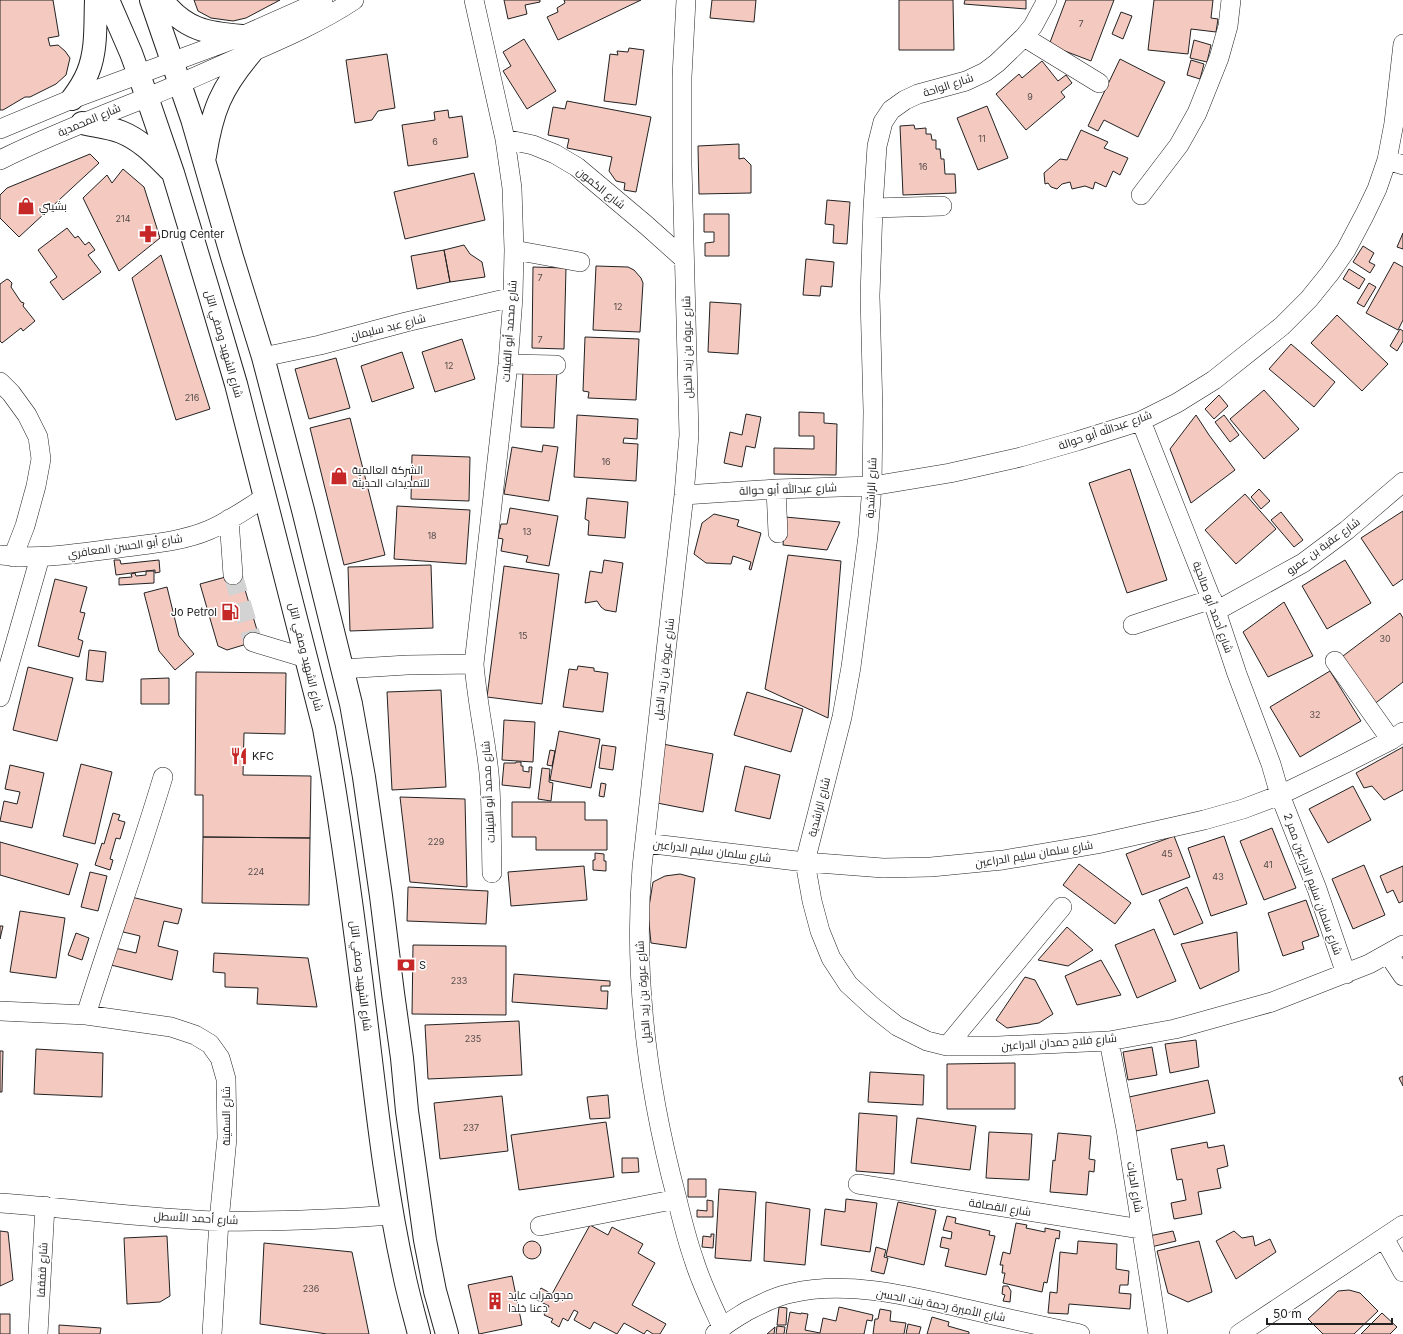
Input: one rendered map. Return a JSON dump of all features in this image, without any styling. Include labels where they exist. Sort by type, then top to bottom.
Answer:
[{"type":"main road","points":[[72,100],[84,80],[91,62],[94,46],[96,0]]},
{"type":"main road","name":"شارع الشهيد وصفي التل","points":[[108,0],[132,53],[173,173],[236,384],[324,728],[335,786],[345,853],[379,1121],[393,1215],[404,1275],[419,1334]]},
{"type":"main road","points":[[151,0],[205,161],[232,257],[263,357],[351,704],[364,777],[402,1058],[407,1111],[424,1240],[435,1291],[447,1334]]},
{"type":"main road","points":[[162,0],[180,19],[193,27],[246,44],[235,71],[220,98],[210,130],[205,161]]},
{"type":"main road","points":[[82,123],[113,130],[130,136],[140,142],[173,173]]},
{"type":"street","points":[[246,44],[323,0]]},
{"type":"street","points":[[0,129],[72,100],[173,63],[305,28],[329,16],[354,0]]},
{"type":"street","name":"شارع محمد أبو الفيلات","points":[[474,0],[505,140],[512,188],[514,250],[513,297],[508,364],[474,664],[489,774],[492,873]]},
{"type":"street","name":"شارع عروة بن زيد الخيل","points":[[686,0],[682,77],[682,165],[689,435],[684,494],[645,843],[640,900],[639,957],[642,1006],[655,1102],[670,1174],[687,1240],[718,1331]]},
{"type":"street","name":"شارع الواحة","points":[[891,110],[905,100],[918,94],[966,81],[985,72],[1003,58],[1024,37],[1033,26],[1047,0]]},
{"type":"street","points":[[1141,195],[1179,145],[1197,113],[1219,58],[1228,26],[1231,0]]},
{"type":"street","points":[[1024,37],[1099,83]]},
{"type":"street","name":"شارع المحمدية","points":[[0,160],[82,123],[180,83],[246,44]]},
{"type":"street","name":"شارع عبدالله أبو حوالة","points":[[684,494],[872,486],[950,473],[1021,457],[1141,421],[1176,403],[1214,380],[1282,326],[1309,299],[1346,250],[1377,188],[1395,162],[1394,123],[1403,44]]},
{"type":"street","name":"شارع الراشدية","points":[[805,862],[842,717],[850,674],[868,536],[872,486],[874,411],[870,296],[873,208],[877,146],[883,122],[891,110]]},
{"type":"street","name":"شارع الكمون","points":[[505,140],[533,145],[555,154],[577,168],[624,206],[684,259]]},
{"type":"street","points":[[873,208],[942,206]]},
{"type":"street","points":[[514,250],[580,262]]},
{"type":"street","name":"شارع عبد سليمان","points":[[263,357],[513,297]]},
{"type":"street","points":[[508,364],[556,365]]},
{"type":"street","points":[[0,382],[28,414],[38,437],[41,459],[36,486],[25,526],[6,556]]},
{"type":"street","name":"شارع أحمد أبو صالحية","points":[[1141,421],[1214,605],[1237,674],[1271,764],[1280,795]]},
{"type":"street","name":"شارع عقبة بن عمرو","points":[[1133,625],[1214,605],[1264,586],[1303,563],[1347,530],[1403,482]]},
{"type":"street","points":[[776,489],[778,533]]},
{"type":"street","name":"شارع أبو الحسن المعافري","points":[[6,556],[40,558],[156,543],[189,536],[208,531],[264,498]]},
{"type":"street","points":[[229,520],[233,575]]},
{"type":"street","points":[[0,697],[40,558]]},
{"type":"street","points":[[253,642],[306,658]]},
{"type":"street","points":[[1335,662],[1397,736]]},
{"type":"street","points":[[342,669],[407,665],[474,664]]},
{"type":"street","name":"شارع سلمان سليم الدراعين","points":[[645,843],[805,862],[883,868],[931,867],[1003,860],[1097,844],[1204,820],[1243,809],[1280,795],[1397,736]]},
{"type":"street","points":[[86,1015],[163,777]]},
{"type":"street","name":"شارع سلمان سليم الدراعين ممر 2","points":[[1280,795],[1317,889],[1346,974]]},
{"type":"street","name":"شارع فلاح حمدان الدراعين","points":[[805,862],[812,901],[820,931],[831,958],[848,984],[897,1026],[926,1041],[947,1046],[1026,1046],[1109,1041],[1175,1029],[1272,1002],[1346,974],[1395,950]]},
{"type":"street","points":[[947,1046],[1062,907]]},
{"type":"street","points":[[1395,950],[1403,976]]},
{"type":"street","name":"شارع السفينة","points":[[0,1011],[86,1015],[171,1027],[195,1035],[210,1044],[220,1058],[226,1079],[227,1130],[226,1157],[219,1220],[212,1334]]},
{"type":"street","name":"شارع الديات","points":[[1109,1041],[1126,1129],[1158,1334]]},
{"type":"street","name":"شارع القصافة","points":[[858,1184],[1141,1229]]},
{"type":"street","points":[[540,1226],[677,1199]]},
{"type":"street","name":"شارع أحمد الأسطل","points":[[0,1203],[121,1214],[219,1220],[332,1220],[393,1215]]},
{"type":"street","name":"شارع قفقفا","points":[[38,1334],[45,1206]]},
{"type":"street","points":[[1240,1334],[1403,1225]]},
{"type":"street","points":[[1384,1238],[1403,1272]]},
{"type":"street","name":"شارع الأميرة رحمة بنت الحسن","points":[[718,1331],[756,1306],[774,1299],[791,1293],[838,1288],[928,1300],[1080,1334]]},
{"type":"building","points":[[0,0],[53,0],[59,36],[48,38],[50,46],[58,45],[70,58],[66,75],[56,84],[30,97],[25,97],[3,110],[0,110]]},
{"type":"building","points":[[194,0],[280,0],[246,18],[233,21],[211,18],[198,11]]},
{"type":"building","points":[[504,0],[540,0],[540,2],[525,5],[527,14],[508,19]]},
{"type":"building","points":[[564,0],[641,0],[558,40],[547,17],[558,12],[557,8],[565,3]]},
{"type":"building","points":[[712,0],[756,0],[754,22],[710,18]]},
{"type":"building","points":[[899,0],[953,0],[954,50],[899,50]]},
{"type":"building","points":[[965,0],[1026,0],[1026,9],[964,4]]},
{"type":"building","points":[[1066,0],[1114,0],[1091,61],[1049,45]]},
{"type":"building","points":[[1154,0],[1213,0],[1211,18],[1218,19],[1216,32],[1191,29],[1188,54],[1148,50]]},
{"type":"building","points":[[1121,12],[1132,16],[1123,39],[1112,34]]},
{"type":"building","points":[[524,39],[556,91],[527,109],[503,71],[511,66],[503,52]]},
{"type":"building","points":[[1194,40],[1211,45],[1207,62],[1190,58]]},
{"type":"building","points":[[629,48],[644,50],[636,105],[604,101],[610,54],[618,55],[617,51],[628,52]]},
{"type":"building","points":[[387,54],[395,108],[378,111],[372,120],[355,123],[346,60]]},
{"type":"building","points":[[1120,59],[1165,82],[1138,137],[1104,120],[1098,131],[1088,126]]},
{"type":"building","points":[[1191,60],[1204,64],[1200,79],[1187,75]]},
{"type":"building","points":[[1042,61],[1058,81],[1066,75],[1072,83],[1061,92],[1065,97],[1026,130],[996,94],[1019,74],[1022,78]]},
{"type":"building","points":[[567,101],[651,117],[636,192],[624,190],[625,183],[616,181],[609,171],[612,157],[567,148],[569,139],[548,135],[553,107],[565,109]]},
{"type":"building","points":[[987,106],[1008,158],[978,170],[957,118]]},
{"type":"building","points":[[448,110],[449,118],[462,116],[468,157],[408,166],[402,125],[435,120],[434,112]]},
{"type":"building","points":[[914,125],[915,129],[926,128],[926,134],[931,134],[932,140],[936,140],[936,149],[940,149],[941,159],[944,159],[945,174],[955,174],[956,193],[903,195],[900,126]]},
{"type":"building","points":[[1081,130],[1108,142],[1104,148],[1128,158],[1120,175],[1113,171],[1106,187],[1095,182],[1093,189],[1085,186],[1072,189],[1070,182],[1062,184],[1057,189],[1051,187],[1048,183],[1045,184],[1044,173],[1060,159],[1067,160]]},
{"type":"building","points":[[739,144],[739,159],[744,158],[751,165],[751,193],[699,194],[698,146]]},
{"type":"building","name":"بشيتي","points":[[90,154],[99,163],[19,237],[0,218],[0,195],[7,188]]},
{"type":"building","points":[[123,169],[144,187],[160,238],[119,271],[83,198],[107,175],[112,183]]},
{"type":"building","points":[[474,173],[485,220],[405,239],[394,192]]},
{"type":"building","points":[[827,200],[850,202],[847,244],[833,243],[834,225],[825,224]]},
{"type":"building","points":[[704,214],[729,214],[729,256],[705,256],[705,243],[714,242],[714,232],[704,232]]},
{"type":"building","points":[[67,228],[75,238],[78,236],[85,245],[89,242],[95,250],[88,255],[101,272],[63,300],[50,282],[57,277],[38,250]]},
{"type":"building","points":[[1403,233],[1403,249],[1397,247]]},
{"type":"building","points":[[464,245],[470,254],[482,262],[485,277],[450,282],[444,250]]},
{"type":"building","points":[[1363,246],[1374,253],[1369,262],[1375,265],[1370,273],[1353,262]]},
{"type":"building","points":[[444,250],[450,282],[417,289],[411,256]]},
{"type":"building","points":[[161,255],[210,409],[176,420],[132,278]]},
{"type":"building","points":[[806,259],[834,262],[832,287],[821,286],[820,296],[803,295]]},
{"type":"building","points":[[1394,262],[1403,267],[1403,320],[1398,330],[1366,313]]},
{"type":"building","points":[[596,266],[628,267],[634,270],[641,278],[643,283],[640,332],[593,330]]},
{"type":"building","points":[[533,267],[566,268],[564,349],[532,348]]},
{"type":"building","points":[[1349,269],[1365,279],[1359,289],[1343,279]]},
{"type":"building","points":[[7,279],[12,283],[11,287],[21,302],[24,303],[23,306],[35,321],[23,331],[21,328],[2,343],[0,341],[0,284]]},
{"type":"building","points":[[1369,283],[1376,287],[1364,307],[1357,303]]},
{"type":"building","points":[[710,302],[741,304],[738,354],[708,352]]},
{"type":"building","points":[[1337,315],[1388,364],[1362,391],[1311,343]]},
{"type":"building","points":[[1400,329],[1403,331],[1403,341],[1397,351],[1390,346]]},
{"type":"building","points":[[585,337],[639,339],[636,400],[588,398],[589,392],[583,391]]},
{"type":"building","points":[[462,339],[475,379],[435,392],[422,352]]},
{"type":"building","points":[[1291,344],[1335,382],[1314,407],[1269,369]]},
{"type":"building","points":[[402,352],[414,388],[372,402],[361,366]]},
{"type":"building","points":[[336,358],[350,408],[309,419],[295,369]]},
{"type":"building","points":[[523,368],[557,370],[554,428],[521,427]]},
{"type":"building","points":[[1264,390],[1299,429],[1264,459],[1230,419]]},
{"type":"building","points":[[1219,395],[1228,406],[1214,419],[1205,409]]},
{"type":"building","points":[[799,412],[824,413],[824,423],[837,424],[836,475],[774,474],[774,448],[814,449],[814,436],[799,436]]},
{"type":"building","points":[[746,414],[761,417],[755,448],[746,446],[742,467],[724,463],[730,432],[742,435]]},
{"type":"building","points":[[577,415],[638,419],[637,439],[624,438],[623,443],[638,444],[636,481],[574,477]]},
{"type":"building","points":[[1196,415],[1235,470],[1191,503],[1170,449]]},
{"type":"building","points":[[1224,415],[1239,435],[1230,442],[1215,422]]},
{"type":"building","points":[[350,418],[385,555],[344,565],[310,428]]},
{"type":"building","points":[[543,445],[558,447],[549,501],[504,494],[512,447],[542,452]]},
{"type":"building","points":[[412,455],[470,457],[469,501],[411,499]]},
{"type":"building","points":[[1130,469],[1167,580],[1127,593],[1089,483]]},
{"type":"building","points":[[1259,489],[1270,501],[1261,509],[1251,497]]},
{"type":"building","points":[[1245,494],[1276,529],[1236,564],[1205,530]]},
{"type":"building","points":[[587,498],[628,502],[625,538],[588,535],[589,521],[585,519]]},
{"type":"building","points":[[397,506],[470,510],[466,564],[394,559]]},
{"type":"building","points":[[510,508],[558,516],[549,566],[526,562],[528,556],[501,551],[503,539],[498,538],[501,524],[507,524]]},
{"type":"building","points":[[1403,511],[1403,579],[1393,586],[1361,538]]},
{"type":"building","points":[[1281,512],[1303,540],[1294,547],[1271,520]]},
{"type":"building","points":[[714,514],[739,520],[737,526],[761,533],[751,570],[749,569],[751,562],[733,556],[731,564],[706,563],[694,554],[702,523]]},
{"type":"building","points":[[785,517],[840,522],[827,550],[783,545]]},
{"type":"building","points":[[788,555],[841,561],[828,718],[765,689]]},
{"type":"building","points":[[114,560],[120,560],[121,564],[159,560],[160,572],[155,573],[155,570],[116,575]]},
{"type":"building","points":[[604,560],[623,563],[616,612],[605,610],[597,601],[585,603],[590,571],[602,573]]},
{"type":"building","points":[[1345,560],[1371,603],[1327,629],[1302,586]]},
{"type":"building","points":[[431,565],[433,628],[350,631],[348,567]]},
{"type":"building","points":[[504,566],[559,574],[542,704],[487,697]]},
{"type":"building","points":[[146,571],[154,571],[154,583],[119,585],[119,578],[132,577],[131,574],[135,573],[136,576],[146,575]]},
{"type":"building","name":"Jo Petrol","points":[[240,573],[260,640],[227,650],[218,646],[200,584]]},
{"type":"building","points":[[55,579],[87,587],[80,612],[85,613],[78,639],[83,641],[79,657],[38,646]]},
{"type":"building","points":[[167,587],[179,636],[194,654],[175,670],[159,651],[144,593]]},
{"type":"building","points":[[1284,602],[1313,656],[1268,677],[1243,632]]},
{"type":"building","points":[[1400,613],[1403,618],[1403,682],[1373,705],[1339,659]]},
{"type":"building","points":[[89,650],[106,652],[103,682],[86,680]]},
{"type":"building","points":[[578,666],[594,668],[594,671],[608,673],[603,712],[563,707],[569,669],[577,670]]},
{"type":"building","points":[[28,667],[73,678],[57,741],[13,730]]},
{"type":"building","points":[[1330,671],[1361,721],[1300,757],[1270,707]]},
{"type":"building","points":[[196,672],[286,673],[285,734],[244,733],[243,775],[311,776],[310,838],[203,837],[203,795],[195,795]]},
{"type":"building","points":[[169,678],[169,704],[141,704],[141,679]]},
{"type":"building","points":[[441,690],[446,787],[392,790],[387,692]]},
{"type":"building","points":[[747,692],[803,709],[791,752],[734,735]]},
{"type":"building","points":[[504,720],[535,722],[533,762],[502,760]]},
{"type":"building","points":[[559,731],[600,739],[591,788],[550,780]]},
{"type":"building","points":[[663,744],[713,754],[703,812],[652,802]]},
{"type":"building","points":[[602,745],[616,747],[613,770],[599,768]]},
{"type":"building","points":[[1403,747],[1403,790],[1384,800],[1372,786],[1364,788],[1356,773]]},
{"type":"building","points":[[550,750],[555,751],[552,766],[547,765]]},
{"type":"building","points":[[521,762],[523,771],[529,772],[529,767],[532,767],[530,788],[502,785],[504,763]]},
{"type":"building","points":[[81,764],[112,772],[95,844],[63,836]]},
{"type":"building","points":[[10,765],[44,773],[32,828],[0,821],[4,801],[17,804],[20,792],[5,789]]},
{"type":"building","points":[[745,766],[780,775],[770,819],[735,811]]},
{"type":"building","points":[[542,768],[550,769],[549,782],[553,783],[551,801],[538,799]]},
{"type":"building","points":[[601,783],[606,784],[604,797],[599,796]]},
{"type":"building","points":[[1353,786],[1371,820],[1328,843],[1309,809]]},
{"type":"building","points":[[400,797],[465,799],[467,887],[410,882]]},
{"type":"building","points":[[512,802],[585,802],[585,820],[607,820],[607,850],[536,850],[536,837],[512,837]]},
{"type":"building","points":[[113,813],[120,815],[118,820],[125,822],[120,839],[116,838],[110,859],[113,860],[110,870],[95,865],[102,843],[104,844]]},
{"type":"building","points":[[1272,828],[1296,888],[1264,900],[1240,841]]},
{"type":"building","points":[[1174,836],[1190,877],[1142,895],[1126,854]]},
{"type":"building","points":[[1224,836],[1247,904],[1211,916],[1188,848]]},
{"type":"building","points":[[203,837],[310,838],[309,905],[202,903]]},
{"type":"building","points":[[0,842],[78,864],[69,895],[0,875]]},
{"type":"building","points":[[595,853],[604,854],[606,871],[593,870]]},
{"type":"building","points":[[1079,864],[1131,903],[1115,924],[1063,885]]},
{"type":"building","points":[[1364,865],[1385,915],[1353,929],[1332,879]]},
{"type":"building","points":[[584,866],[587,900],[511,906],[508,872]]},
{"type":"building","points":[[1403,866],[1403,901],[1399,903],[1393,890],[1387,893],[1380,876]]},
{"type":"building","points":[[90,872],[107,876],[98,911],[81,907]]},
{"type":"building","points":[[680,874],[695,878],[686,948],[651,943],[648,913],[653,882],[665,876]]},
{"type":"building","points":[[408,887],[488,891],[486,924],[407,921]]},
{"type":"building","points":[[1187,887],[1203,923],[1174,935],[1159,900]]},
{"type":"building","points":[[127,896],[182,909],[178,924],[164,921],[158,946],[178,951],[172,980],[111,965],[115,948],[136,953],[140,936],[119,931]]},
{"type":"building","points":[[1306,900],[1319,936],[1302,942],[1304,949],[1283,956],[1268,913]]},
{"type":"building","points":[[20,911],[65,918],[56,978],[10,972]]},
{"type":"building","points":[[0,926],[3,926],[0,939]]},
{"type":"building","points":[[1067,927],[1093,950],[1068,966],[1038,960]]},
{"type":"building","points":[[1154,929],[1176,981],[1137,998],[1115,945]]},
{"type":"building","points":[[1237,932],[1239,971],[1200,989],[1181,944]]},
{"type":"building","points":[[76,933],[89,938],[82,960],[68,955]]},
{"type":"building","points":[[413,945],[506,946],[506,1015],[412,1014]]},
{"type":"building","points":[[214,953],[308,958],[317,1007],[257,1004],[258,988],[225,987],[225,973],[213,972]]},
{"type":"building","points":[[1101,960],[1121,995],[1077,1005],[1065,976]]},
{"type":"building","points":[[514,974],[610,981],[610,986],[601,986],[601,991],[608,991],[607,1009],[512,1002]]},
{"type":"building","points":[[1025,977],[1035,980],[1053,1014],[1039,1023],[1007,1028],[996,1020]]},
{"type":"building","points":[[519,1021],[522,1075],[428,1079],[425,1025]]},
{"type":"building","points":[[1196,1040],[1199,1067],[1170,1073],[1165,1044]]},
{"type":"building","points":[[1152,1047],[1157,1075],[1128,1080],[1123,1052]]},
{"type":"building","points":[[36,1049],[103,1053],[102,1097],[34,1094]]},
{"type":"building","points":[[0,1051],[3,1051],[2,1092],[0,1092]]},
{"type":"building","points":[[1015,1063],[1015,1109],[947,1109],[947,1064]]},
{"type":"building","points":[[870,1072],[924,1075],[923,1105],[868,1102]]},
{"type":"building","points":[[1403,1076],[1403,1086],[1399,1078]]},
{"type":"building","points":[[1208,1080],[1215,1113],[1136,1131],[1129,1097]]},
{"type":"building","points":[[608,1095],[610,1118],[590,1119],[587,1097]]},
{"type":"building","points":[[502,1096],[508,1151],[440,1159],[434,1103]]},
{"type":"building","points":[[859,1113],[897,1116],[894,1174],[856,1171]]},
{"type":"building","points":[[917,1118],[976,1126],[970,1170],[911,1163]]},
{"type":"building","points":[[606,1122],[614,1177],[519,1190],[511,1135]]},
{"type":"building","points":[[989,1132],[1032,1134],[1029,1180],[986,1178]]},
{"type":"building","points":[[1058,1133],[1091,1136],[1089,1159],[1095,1160],[1094,1172],[1089,1171],[1087,1195],[1050,1192],[1053,1160],[1055,1161]]},
{"type":"building","points":[[1207,1142],[1208,1148],[1224,1145],[1228,1166],[1217,1169],[1221,1188],[1198,1192],[1202,1214],[1174,1219],[1171,1203],[1186,1200],[1182,1179],[1177,1180],[1171,1149]]},
{"type":"building","points":[[622,1158],[638,1158],[639,1172],[622,1173]]},
{"type":"building","points":[[688,1179],[706,1179],[706,1197],[688,1197]]},
{"type":"building","points":[[719,1189],[756,1192],[751,1261],[715,1258]]},
{"type":"building","points":[[846,1199],[877,1203],[870,1252],[821,1245],[825,1209],[845,1212]]},
{"type":"building","points":[[707,1200],[713,1201],[713,1217],[697,1217],[697,1210],[707,1211]]},
{"type":"building","points":[[766,1202],[810,1209],[805,1265],[764,1261]]},
{"type":"building","points":[[898,1202],[936,1210],[924,1265],[886,1256]]},
{"type":"building","points":[[947,1216],[956,1218],[955,1223],[990,1231],[989,1235],[995,1236],[986,1275],[945,1266],[949,1249],[940,1247],[942,1237],[951,1239],[952,1232],[943,1230]]},
{"type":"building","points":[[1016,1223],[1027,1225],[1026,1228],[1045,1232],[1045,1228],[1060,1231],[1059,1239],[1056,1238],[1047,1283],[1044,1282],[1042,1292],[1003,1283],[1005,1273],[1002,1273],[1003,1265],[1000,1265],[1003,1252],[1010,1254]]},
{"type":"building","points":[[590,1225],[608,1235],[612,1227],[643,1244],[638,1253],[655,1263],[632,1305],[666,1324],[660,1334],[653,1334],[647,1330],[644,1334],[624,1323],[617,1334],[594,1322],[590,1329],[574,1320],[578,1312],[574,1310],[568,1321],[563,1318],[559,1327],[551,1322],[553,1319],[544,1315],[549,1306],[535,1299],[541,1288],[552,1294]]},
{"type":"building","points":[[0,1231],[8,1232],[13,1280],[0,1286]]},
{"type":"building","points":[[1173,1231],[1176,1241],[1151,1247],[1149,1236]]},
{"type":"building","points":[[1234,1231],[1242,1238],[1253,1236],[1255,1246],[1270,1239],[1276,1252],[1236,1279],[1216,1241]]},
{"type":"building","points":[[711,1234],[714,1234],[713,1248],[702,1247],[703,1236],[711,1237]]},
{"type":"building","points":[[167,1236],[170,1296],[160,1302],[127,1304],[124,1238]]},
{"type":"building","points":[[532,1241],[538,1244],[541,1250],[538,1256],[532,1259],[526,1256],[523,1250],[526,1244]]},
{"type":"building","points":[[1078,1241],[1117,1244],[1116,1269],[1129,1271],[1128,1285],[1120,1285],[1119,1293],[1131,1294],[1130,1309],[1069,1304],[1068,1314],[1048,1313],[1050,1292],[1057,1293],[1060,1252],[1077,1254]]},
{"type":"building","points":[[1199,1241],[1212,1292],[1188,1302],[1168,1293],[1157,1251]]},
{"type":"building","points":[[264,1243],[352,1252],[369,1334],[327,1334],[260,1324]]},
{"type":"building","points":[[876,1247],[886,1250],[884,1257],[888,1258],[884,1274],[871,1271]]},
{"type":"building","name":"مجوهرات عايد دعنا خلدا","points":[[512,1276],[522,1325],[479,1334],[468,1285]]},
{"type":"building","points":[[1003,1286],[1008,1286],[1011,1291],[1010,1302],[1003,1301],[1005,1295],[1002,1294]]},
{"type":"building","points":[[1349,1290],[1360,1293],[1378,1311],[1354,1334],[1323,1334],[1308,1319],[1338,1291]]},
{"type":"building","points":[[779,1307],[787,1308],[786,1325],[777,1325]]},
{"type":"building","points":[[839,1307],[873,1315],[872,1321],[867,1320],[864,1334],[786,1334],[790,1312],[808,1314],[805,1330],[820,1333],[823,1318],[836,1321]]},
{"type":"building","points":[[880,1309],[891,1311],[890,1321],[906,1323],[904,1334],[873,1334],[875,1319],[878,1319]]},
{"type":"building","points":[[1382,1313],[1397,1327],[1390,1334],[1361,1334]]},
{"type":"building","points":[[0,1314],[10,1314],[10,1334],[0,1334]]},
{"type":"building","points":[[932,1317],[949,1322],[948,1326],[969,1332],[969,1334],[927,1334]]},
{"type":"building","points":[[908,1324],[921,1327],[919,1334],[906,1334]]},
{"type":"building","points":[[59,1325],[101,1328],[100,1334],[59,1334]]},
{"type":"building","points":[[777,1326],[785,1327],[784,1334],[776,1334]]},
{"type":"building","points":[[775,1327],[774,1334],[767,1334]]},
{"type":"tunnel","points":[[233,575],[253,642]]},
{"type":"place","name":"بشيتي","points":[[26,206]]},
{"type":"place","name":"Drug Center","points":[[148,234]]},
{"type":"place","name":"الشركة العالمية للتمديدات الحديثة","points":[[339,476]]},
{"type":"place","name":"Jo Petrol","points":[[230,612]]},
{"type":"place","name":"KFC","points":[[239,756]]},
{"type":"place","name":"S","points":[[406,965]]},
{"type":"place","name":"مجوهرات عايد دعنا خلدا","points":[[495,1301]]}]
